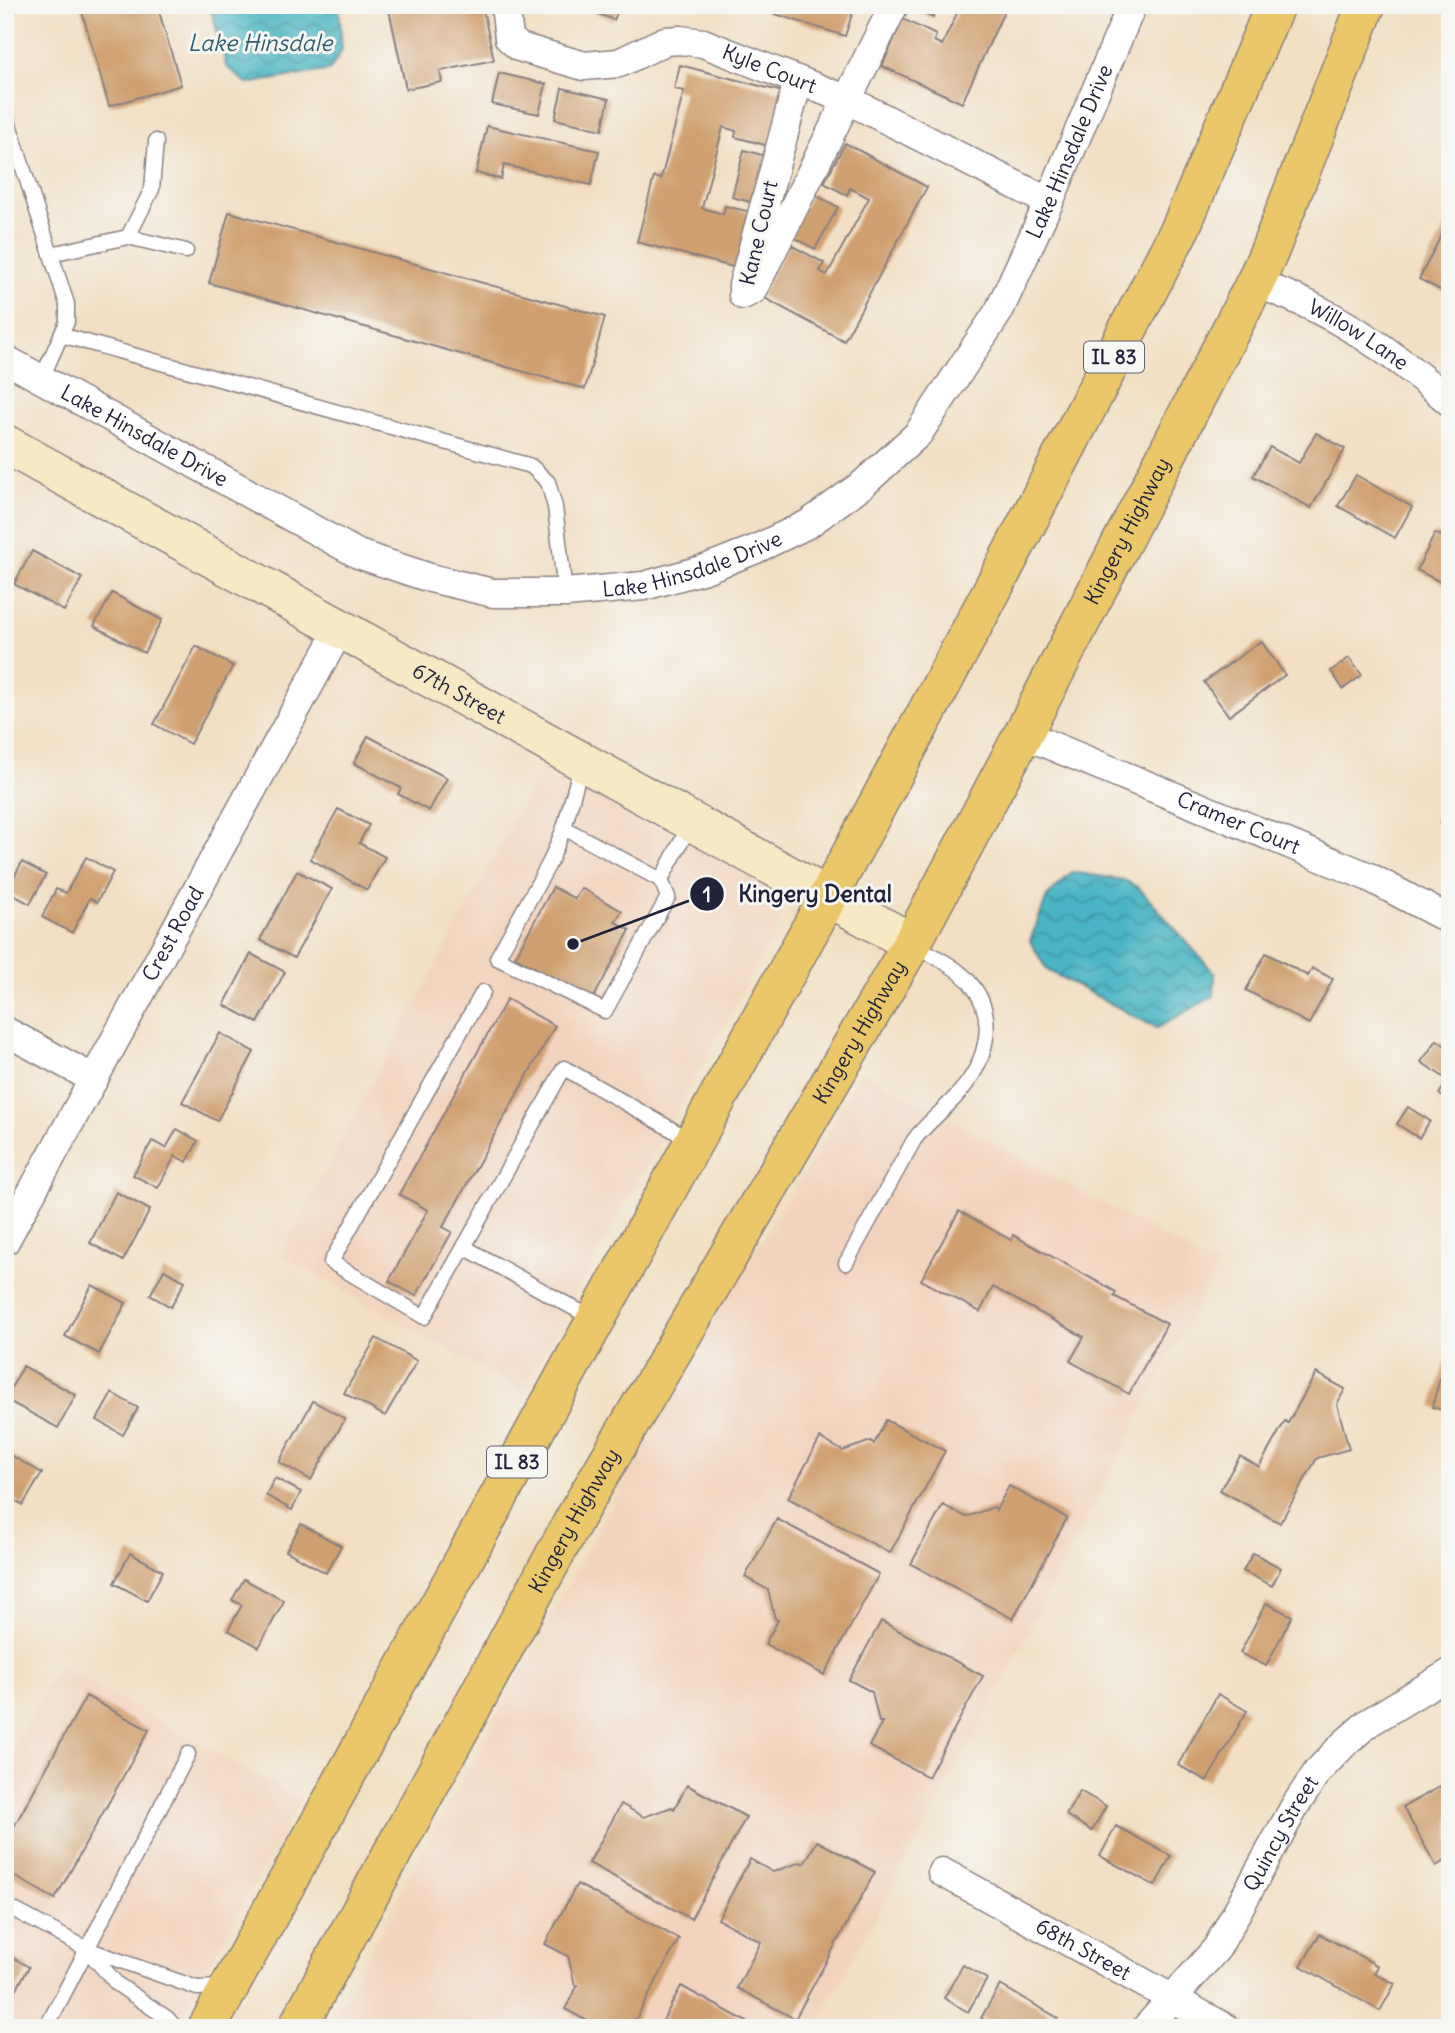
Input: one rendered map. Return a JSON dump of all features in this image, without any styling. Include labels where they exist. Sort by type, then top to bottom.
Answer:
[{"type":"highway","name":"IL 83","points":[[207,2028],[828,897],[998,579],[1181,227],[1275,5]]},
{"type":"highway","name":"Kingery Highway","points":[[297,2028],[577,1514],[912,943],[1023,734],[1255,283],[1366,5]]},
{"type":"street","name":"Kyle Court","points":[[505,5],[509,38],[519,47],[584,66],[619,63],[665,41],[703,43],[848,100],[1049,202]]},
{"type":"street","name":"Kane Court","points":[[848,100],[880,5]]},
{"type":"street","name":"Kane Court","points":[[798,81],[743,285],[744,295],[752,290],[894,5]]},
{"type":"street","name":"Lake Hinsdale Drive","points":[[5,359],[358,554],[430,578],[493,593],[565,593],[644,586],[705,569],[808,524],[863,484],[918,433],[999,311],[1049,202],[1132,5]]},
{"type":"street","name":"Willow Lane","points":[[1255,283],[1287,294],[1343,321],[1375,341],[1450,402]]},
{"type":"street","name":"67th Street","points":[[5,444],[912,943]]},
{"type":"street","name":"Crest Road","points":[[5,1241],[341,627]]},
{"type":"street","name":"Cramer Court","points":[[1023,734],[1369,877],[1450,920]]},
{"type":"street","points":[[5,1031],[94,1079]]},
{"type":"street","name":"Quincy Street","points":[[1146,2028],[1217,1948],[1295,1805],[1318,1771],[1368,1723],[1450,1673]]},
{"type":"street","name":"68th Street","points":[[942,1872],[1226,2028]]},
{"type":"lane","points":[[5,112],[67,304],[67,322],[41,380]]},
{"type":"lane","points":[[128,237],[152,189],[156,141]]},
{"type":"lane","points":[[51,254],[128,237],[186,251]]},
{"type":"lane","points":[[61,335],[531,466],[548,482],[555,508],[565,593]]},
{"type":"lane","points":[[564,828],[661,880],[668,897],[605,1011],[497,958],[550,862],[564,828],[583,761]]},
{"type":"lane","points":[[661,880],[692,822]]},
{"type":"lane","points":[[846,1263],[914,1140],[970,1080],[986,1044],[988,1025],[984,1006],[971,985],[952,967],[912,943]]},
{"type":"lane","points":[[483,992],[331,1262],[424,1317],[564,1068],[693,1142]]},
{"type":"lane","points":[[464,1247],[595,1320]]},
{"type":"lane","points":[[46,2028],[188,1755]]},
{"type":"lane","points":[[5,1905],[87,1949],[197,1988],[229,1987]]},
{"type":"lane","points":[[87,1949],[117,1984],[167,2018],[176,2028]]},
{"type":"shaded area","points":[[547,759],[775,891],[782,914],[774,935],[522,1392],[280,1255]]},
{"type":"shaded area","points":[[861,1071],[1217,1266],[973,1739],[815,2028],[327,2028],[722,1302],[813,1160]]},
{"type":"shaded area","points":[[59,1666],[300,1799],[175,2028],[5,2028],[5,1762]]},
{"type":"water","name":"Lake Hinsdale","points":[[210,5],[339,5],[342,50],[330,70],[247,84],[226,66]]},
{"type":"water","points":[[1072,872],[1124,880],[1139,888],[1215,974],[1214,996],[1157,1028],[1047,970],[1030,941],[1047,897]]},
{"type":"building","points":[[80,5],[157,5],[181,85],[109,106]]},
{"type":"building","points":[[388,5],[482,5],[494,60],[440,71],[442,82],[406,89]]},
{"type":"building","points":[[575,5],[620,5],[614,20]]},
{"type":"building","points":[[855,5],[845,36],[753,7]]},
{"type":"building","points":[[904,5],[938,5],[933,18]]},
{"type":"building","points":[[961,5],[1007,5],[962,103],[882,66],[903,19],[936,35],[934,41],[942,45]]},
{"type":"building","points":[[680,65],[783,92],[769,146],[735,137],[736,131],[723,127],[702,208],[723,214],[725,206],[751,212],[737,268],[637,242],[654,177],[661,179],[684,91],[674,89]]},
{"type":"building","points":[[499,73],[546,84],[539,114],[492,104]]},
{"type":"building","points":[[562,88],[609,99],[602,130],[555,119]]},
{"type":"building","points":[[487,126],[599,151],[591,185],[504,165],[501,179],[476,173]]},
{"type":"building","points":[[845,143],[927,187],[844,341],[761,296],[789,244],[824,263],[820,271],[827,275],[869,198],[850,188],[847,195],[824,183]]},
{"type":"building","points":[[744,150],[769,157],[758,204],[732,197]]},
{"type":"building","points":[[812,193],[838,207],[815,249],[790,235]]},
{"type":"building","points":[[229,212],[605,317],[585,389],[209,283]]},
{"type":"building","points":[[1450,218],[1450,295],[1419,279]]},
{"type":"building","points":[[1316,433],[1345,449],[1311,508],[1253,476],[1270,447],[1299,463]]},
{"type":"building","points":[[1356,475],[1412,507],[1395,538],[1338,506]]},
{"type":"building","points":[[1435,533],[1450,540],[1450,587],[1417,570]]},
{"type":"building","points":[[32,551],[82,578],[64,611],[14,584]]},
{"type":"building","points":[[112,593],[162,620],[144,653],[94,626]]},
{"type":"building","points":[[1261,641],[1285,675],[1229,716],[1204,682]]},
{"type":"building","points":[[196,646],[233,666],[190,744],[154,724]]},
{"type":"building","points":[[1349,658],[1362,675],[1343,689],[1331,671]]},
{"type":"building","points":[[368,736],[447,778],[429,811],[398,794],[401,788],[354,763]]},
{"type":"building","points":[[1450,806],[1450,828],[1440,823]]},
{"type":"building","points":[[338,809],[369,825],[359,843],[385,857],[367,890],[310,859]]},
{"type":"building","points":[[86,857],[113,872],[97,902],[90,898],[72,933],[42,917],[56,889],[66,893]]},
{"type":"building","points":[[22,862],[46,875],[30,904],[6,891]]},
{"type":"building","points":[[297,871],[332,889],[294,958],[260,940]]},
{"type":"building","points":[[553,887],[575,899],[581,888],[622,911],[615,922],[630,930],[593,999],[515,957]]},
{"type":"building","points":[[1266,953],[1308,976],[1312,968],[1333,979],[1309,1024],[1246,990]]},
{"type":"building","points":[[251,954],[285,972],[258,1023],[224,1005]]},
{"type":"building","points":[[507,999],[555,1026],[443,1227],[452,1232],[416,1296],[389,1281],[428,1210],[399,1194]]},
{"type":"building","points":[[220,1033],[254,1052],[217,1121],[182,1102]]},
{"type":"building","points":[[1437,1040],[1450,1049],[1450,1102],[1439,1094],[1448,1080],[1421,1062]]},
{"type":"building","points":[[1408,1107],[1430,1121],[1419,1138],[1397,1124]]},
{"type":"building","points":[[177,1129],[198,1141],[187,1162],[175,1156],[158,1188],[133,1175],[152,1141],[166,1148]]},
{"type":"building","points":[[116,1192],[150,1210],[123,1261],[90,1243]]},
{"type":"building","points":[[959,1211],[1011,1240],[1013,1235],[1116,1292],[1114,1296],[1167,1324],[1129,1394],[1070,1361],[1084,1337],[993,1287],[980,1312],[921,1280]]},
{"type":"building","points":[[164,1270],[185,1281],[171,1307],[150,1295]]},
{"type":"building","points":[[92,1285],[126,1303],[99,1354],[65,1336]]},
{"type":"building","points":[[376,1338],[417,1361],[385,1416],[344,1393]]},
{"type":"building","points":[[1447,1353],[1450,1353],[1450,1412],[1432,1407]]},
{"type":"building","points":[[23,1366],[76,1395],[58,1428],[5,1399]]},
{"type":"building","points":[[1316,1373],[1345,1389],[1337,1404],[1349,1449],[1317,1458],[1280,1523],[1220,1490],[1240,1456],[1259,1467]]},
{"type":"building","points":[[112,1393],[138,1408],[123,1435],[97,1420]]},
{"type":"building","points":[[313,1401],[345,1419],[311,1480],[279,1462]]},
{"type":"building","points":[[886,1420],[945,1451],[890,1553],[788,1498],[820,1438],[843,1451],[871,1441],[874,1444]]},
{"type":"building","points":[[5,1452],[42,1473],[23,1505],[5,1495]]},
{"type":"building","points":[[275,1478],[301,1492],[292,1510],[266,1495]]},
{"type":"building","points":[[1009,1486],[1067,1518],[1013,1619],[911,1564],[943,1505],[966,1517],[994,1507],[996,1510]]},
{"type":"building","points":[[777,1519],[879,1574],[824,1675],[765,1644],[778,1620],[775,1619],[768,1590],[745,1577]]},
{"type":"building","points":[[301,1524],[341,1546],[326,1573],[286,1551]]},
{"type":"building","points":[[130,1553],[163,1571],[147,1601],[114,1583]]},
{"type":"building","points":[[1253,1553],[1281,1568],[1272,1586],[1243,1571]]},
{"type":"building","points":[[244,1579],[284,1601],[259,1647],[228,1630],[242,1605],[232,1600]]},
{"type":"building","points":[[1266,1603],[1292,1616],[1266,1666],[1240,1653]]},
{"type":"building","points":[[881,1621],[983,1676],[928,1777],[869,1746],[882,1722],[879,1722],[872,1692],[849,1680]]},
{"type":"building","points":[[1218,1694],[1247,1711],[1207,1781],[1178,1765]]},
{"type":"building","points":[[86,1696],[149,1730],[55,1899],[5,1871],[5,1843]]},
{"type":"building","points":[[1450,1781],[1450,1858],[1436,1866],[1403,1807]]},
{"type":"building","points":[[687,1785],[746,1817],[691,1919],[589,1863],[621,1804],[644,1817],[672,1807],[674,1809]]},
{"type":"building","points":[[1080,1791],[1106,1806],[1092,1831],[1066,1815]]},
{"type":"building","points":[[1116,1826],[1171,1856],[1155,1886],[1100,1856]]},
{"type":"building","points":[[817,1841],[875,1872],[795,2019],[737,1988],[761,1942],[718,1919],[750,1859],[773,1872],[801,1862],[804,1864]]},
{"type":"building","points":[[577,1884],[679,1939],[631,2028],[600,2028],[565,2009],[578,1985],[575,1985],[568,1956],[545,1944]]},
{"type":"building","points":[[1320,1934],[1378,1966],[1374,1973],[1395,1984],[1380,2011],[1301,1966]]},
{"type":"building","points":[[5,1953],[29,1967],[5,2009]]},
{"type":"building","points":[[963,1965],[987,1979],[968,2012],[944,1998]]},
{"type":"building","points":[[1000,1985],[1058,2018],[1053,2028],[999,2028],[981,2018]]},
{"type":"building","points":[[681,1986],[758,2028],[659,2028]]},
{"type":"place","name":"Kingery Dental","points":[[573,944]]}]
